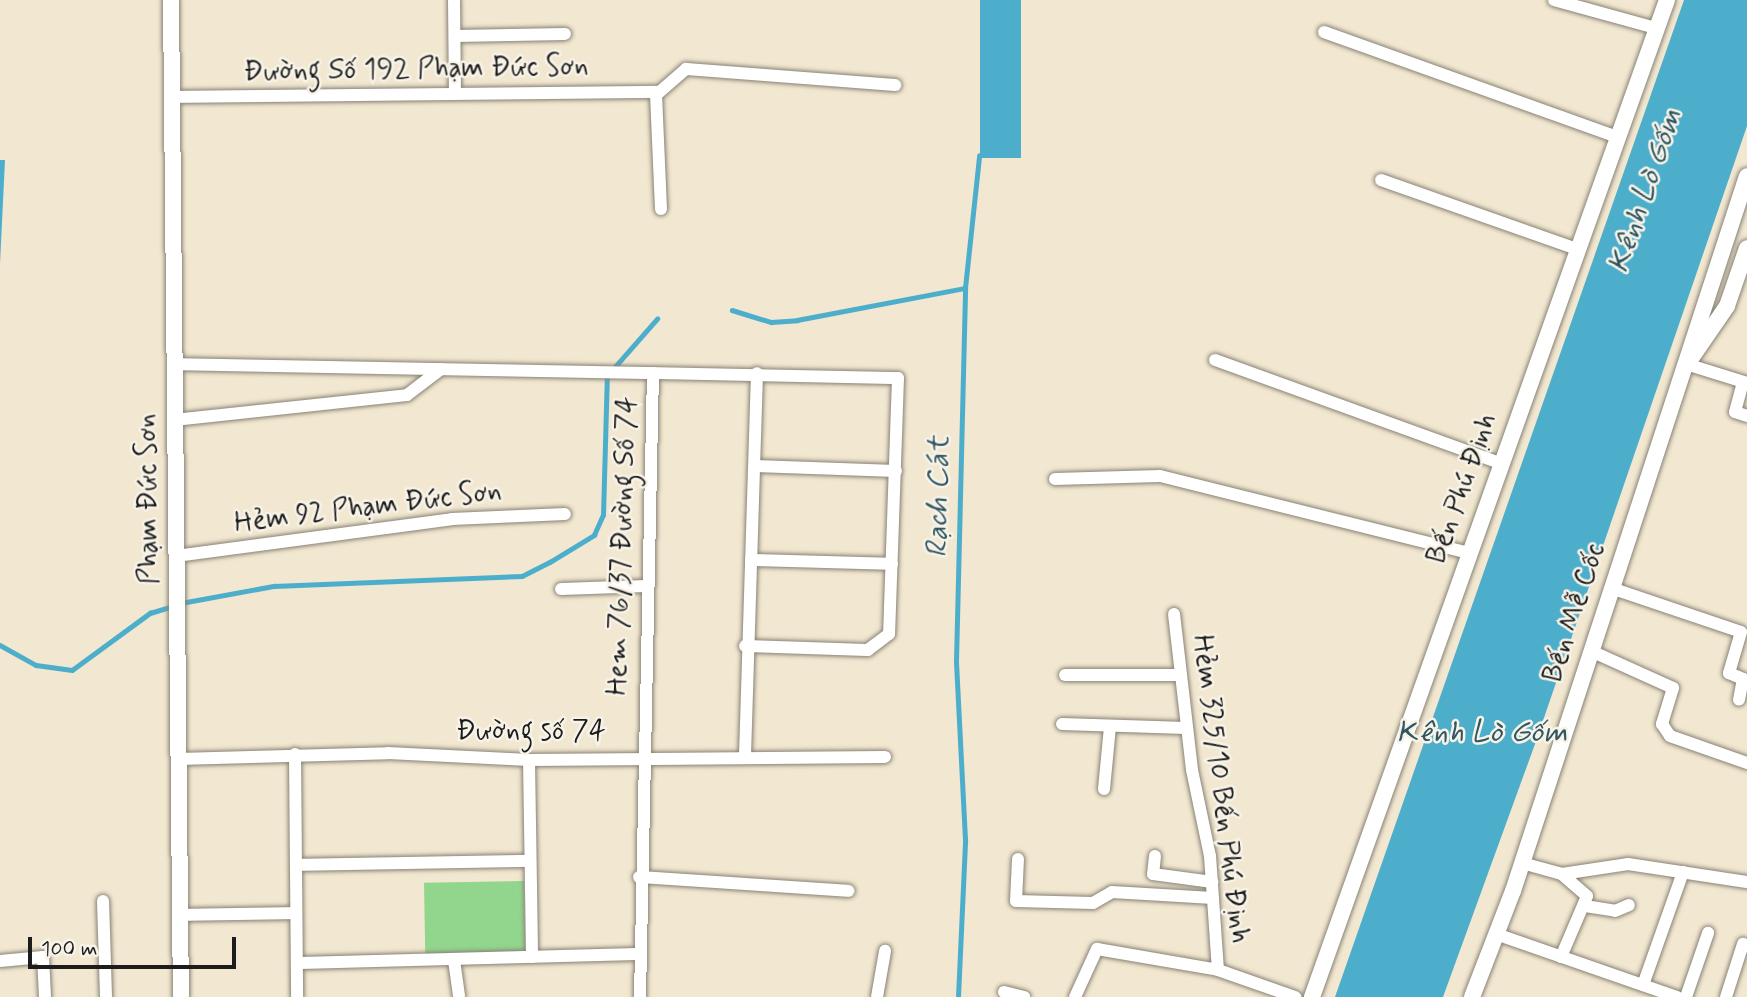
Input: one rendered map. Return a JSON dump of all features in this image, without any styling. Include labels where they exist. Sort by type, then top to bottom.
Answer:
[{"type":"street","name":"Phạm Đức Sơn","points":[[171,0],[181,997]]},
{"type":"street","points":[[454,0],[455,92]]},
{"type":"street","points":[[1554,0],[1656,29]]},
{"type":"street","name":"Bến Phú Định","points":[[1312,997],[1667,0]]},
{"type":"street","points":[[1324,32],[1620,138]]},
{"type":"street","points":[[456,36],[565,34]]},
{"type":"street","points":[[661,209],[659,92],[686,69],[895,85]]},
{"type":"street","name":"Đường Số 192 Phạm Đức Sơn","points":[[173,97],[659,92]]},
{"type":"street","name":"Bến Mễ Cốc","points":[[1472,997],[1522,863],[1747,176]]},
{"type":"street","points":[[1381,180],[1577,249]]},
{"type":"street","points":[[1728,232],[1747,239]]},
{"type":"street","name":"Bến Mễ Cốc","points":[[1686,364],[1727,306],[1747,248]]},
{"type":"street","points":[[1215,360],[1500,463]]},
{"type":"street","points":[[174,364],[653,373]]},
{"type":"street","points":[[1686,364],[1745,383],[1735,412],[1747,416]]},
{"type":"street","points":[[174,420],[407,395],[440,369]]},
{"type":"street","name":"Hem 76/37 Đường Số 74","points":[[640,997],[641,756],[653,373],[898,377],[896,471]]},
{"type":"street","points":[[745,755],[745,646],[751,560],[757,373]]},
{"type":"street","points":[[745,646],[858,650],[876,647],[889,634],[896,471],[755,466]]},
{"type":"street","points":[[1055,479],[1160,476],[1468,553]]},
{"type":"street","name":"Hẻm 92 Phạm Đức Sơn","points":[[176,556],[452,519],[565,514]]},
{"type":"street","points":[[751,560],[892,564]]},
{"type":"street","points":[[561,589],[647,586]]},
{"type":"street","points":[[1611,588],[1744,634],[1729,673],[1743,679],[1738,700]]},
{"type":"street","name":"Hẻm 325/10 Bến Phú Định","points":[[1174,614],[1178,675],[1212,882],[1218,970]]},
{"type":"street","points":[[1591,652],[1673,688],[1662,724],[1670,736],[1747,763]]},
{"type":"street","points":[[1065,675],[1178,675]]},
{"type":"street","points":[[1062,724],[1186,728]]},
{"type":"street","points":[[1104,789],[1110,726]]},
{"type":"street","points":[[295,754],[294,914],[297,997]]},
{"type":"street","name":"Đường số 74","points":[[178,759],[295,754],[529,760],[745,755],[885,757]]},
{"type":"street","points":[[529,760],[528,861],[532,957]]},
{"type":"street","points":[[1155,856],[1153,874],[1212,882]]},
{"type":"street","points":[[1018,859],[1016,901],[1093,903],[1112,892],[1213,898]]},
{"type":"street","points":[[296,864],[528,861]]},
{"type":"street","points":[[1522,863],[1562,874],[1628,864],[1747,882]]},
{"type":"street","points":[[1643,985],[1683,872]]},
{"type":"street","points":[[1561,957],[1587,896],[1562,874]]},
{"type":"street","points":[[639,877],[849,891]]},
{"type":"street","points":[[103,901],[106,997]]},
{"type":"street","points":[[1585,906],[1615,911],[1629,905]]},
{"type":"street","points":[[179,915],[294,914]]},
{"type":"street","points":[[1686,997],[1708,933]]},
{"type":"street","points":[[1496,934],[1677,997]]},
{"type":"street","points":[[1726,997],[1743,944]]},
{"type":"street","points":[[1075,997],[1097,949],[1218,970],[1295,997]]},
{"type":"street","points":[[877,997],[885,951]]},
{"type":"street","points":[[297,963],[640,954]]},
{"type":"street","points":[[0,961],[43,957],[45,997]]},
{"type":"street","points":[[454,960],[458,997]]},
{"type":"street","points":[[1004,992],[1024,997]]},
{"type":"green space","points":[[524,881],[525,953],[425,955],[424,883]]},
{"type":"water","points":[[980,0],[1021,0],[1021,158],[980,158]]},
{"type":"water","name":"Kênh Lò Gốm","points":[[1684,0],[1747,0],[1747,126],[1535,744],[1443,997],[1335,997]]},
{"type":"water","points":[[0,160],[5,160],[0,264]]},
{"type":"waterway","name":"Rạch Cát","points":[[958,997],[965,840],[956,661],[965,288],[979,156]]},
{"type":"waterway","points":[[732,310],[771,322],[797,320],[965,288]]},
{"type":"waterway","points":[[613,369],[657,319]]},
{"type":"waterway","points":[[181,603],[274,586],[522,576],[550,562],[594,535],[603,515],[607,375]]},
{"type":"waterway","points":[[0,645],[36,665],[72,670],[150,613],[173,606]]}]
